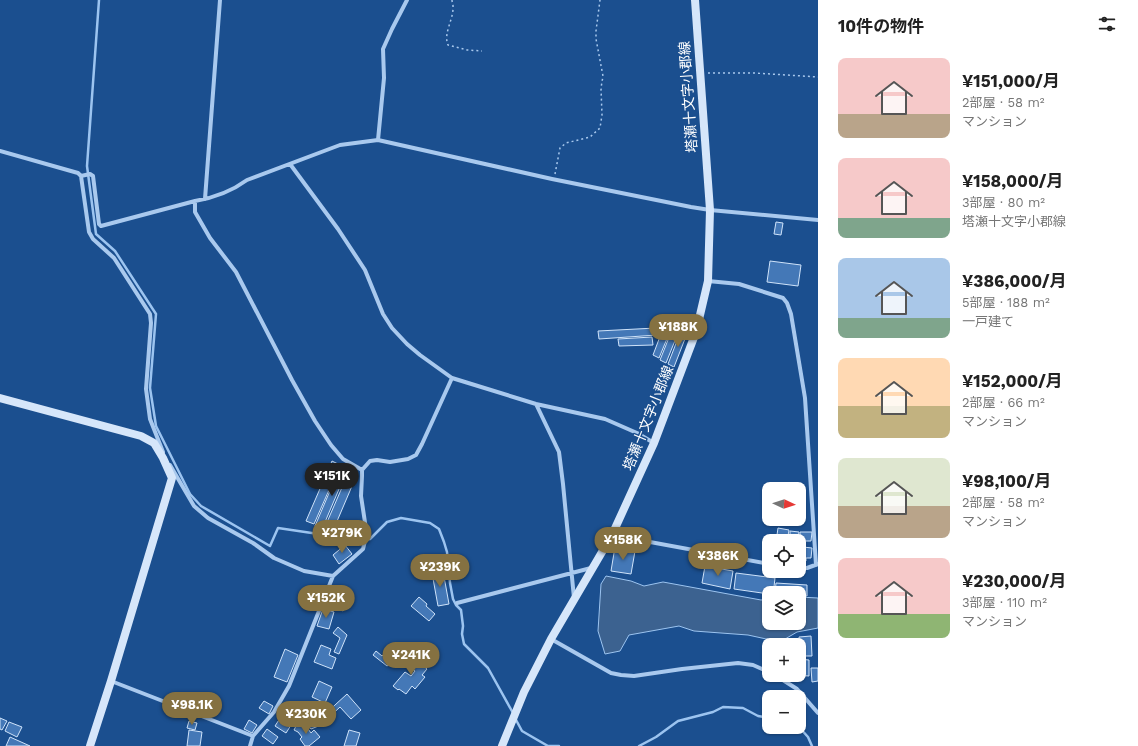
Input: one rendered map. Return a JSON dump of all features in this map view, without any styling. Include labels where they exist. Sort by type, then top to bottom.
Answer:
[{"type":"main road","name":"塔瀬十文字小郡線","points":[[502,746],[524,692],[551,639],[612,535],[654,443],[696,332],[708,281],[710,210],[695,0]]},
{"type":"main road","points":[[0,398],[141,436],[154,443],[164,458],[172,478],[90,746]]},
{"type":"street","points":[[205,199],[220,0]]},
{"type":"street","points":[[378,140],[384,78],[383,49],[408,0]]},
{"type":"street","points":[[81,176],[90,174],[92,176],[99,224],[101,226],[205,199],[236,188],[246,180],[340,145],[378,140],[552,179],[710,210],[818,220]]},
{"type":"street","points":[[0,151],[78,173],[81,176],[89,232],[93,239],[114,258],[150,314],[151,323],[146,389],[150,419],[164,458],[194,506],[208,518],[253,543],[274,558],[304,571],[333,576]]},
{"type":"street","points":[[290,164],[338,229],[365,270],[384,314],[392,328],[406,344],[420,355],[452,378],[536,404],[605,419],[637,433],[654,443]]},
{"type":"street","points":[[195,201],[195,212],[210,238],[236,272],[292,380],[315,420],[331,445],[343,460],[362,470]]},
{"type":"street","points":[[708,281],[739,284],[783,298],[787,303],[791,314],[805,398],[817,565],[806,568]]},
{"type":"street","points":[[250,746],[253,736],[274,712],[289,686],[333,576],[363,549],[366,529],[361,496],[362,470],[370,462],[377,460],[390,462],[408,459],[416,455],[452,378]]},
{"type":"street","points":[[536,404],[559,452],[574,600]]},
{"type":"street","points":[[612,535],[762,563]]},
{"type":"street","points":[[457,603],[594,567]]},
{"type":"street","points":[[551,639],[611,673],[621,675],[634,676],[682,668],[738,663],[752,665],[762,669]]},
{"type":"street","points":[[111,681],[253,736]]},
{"type":"street","points":[[786,682],[797,689],[818,713]]},
{"type":"path","points":[[452,0],[454,7],[446,40],[448,45],[467,50],[482,51]]},
{"type":"path","points":[[552,179],[555,175],[560,148],[566,143],[590,137],[600,128],[602,115],[601,88],[603,76],[596,31],[600,0]]},
{"type":"path","points":[[700,73],[754,73],[818,77]]},
{"type":"water","points":[[606,576],[631,581],[644,586],[663,582],[762,600],[762,630],[806,630],[806,597],[818,598],[818,628],[797,632],[787,638],[762,638],[748,635],[694,631],[679,626],[629,635],[620,651],[605,654],[598,631],[601,584]]},
{"type":"building","points":[[776,222],[783,223],[781,235],[774,234]]},
{"type":"building","points":[[770,261],[801,265],[798,286],[767,282]]},
{"type":"building","points":[[674,325],[680,328],[666,363],[660,360]]},
{"type":"building","points":[[664,326],[671,329],[659,358],[653,355]]},
{"type":"building","points":[[656,328],[657,335],[599,339],[598,331]]},
{"type":"building","points":[[682,328],[688,331],[674,367],[668,364]]},
{"type":"building","points":[[652,337],[653,345],[619,346],[618,339]]},
{"type":"building","points":[[332,461],[340,465],[314,524],[306,521]]},
{"type":"building","points":[[341,465],[348,468],[322,529],[315,526]]},
{"type":"building","points":[[347,476],[355,479],[332,533],[324,529]]},
{"type":"building","points":[[778,528],[789,530],[788,534],[777,534]]},
{"type":"building","points":[[790,531],[799,532],[799,534],[790,534]]},
{"type":"building","points":[[800,532],[812,532],[811,541],[806,541],[806,534],[800,534]]},
{"type":"building","points":[[345,545],[352,554],[339,564],[333,555]]},
{"type":"building","points":[[615,547],[635,551],[631,574],[611,571]]},
{"type":"building","points":[[806,547],[812,548],[811,558],[806,558]]},
{"type":"building","points":[[705,566],[733,571],[730,589],[702,583]]},
{"type":"building","points":[[443,571],[449,604],[438,606],[432,573]]},
{"type":"building","points":[[736,573],[762,576],[762,578],[775,578],[774,586],[762,586],[762,593],[734,589]]},
{"type":"building","points":[[776,583],[807,585],[807,596],[806,586],[776,586]]},
{"type":"building","points":[[342,594],[351,600],[343,611],[334,605]]},
{"type":"building","points":[[419,597],[435,614],[429,621],[411,606]]},
{"type":"building","points":[[323,609],[334,612],[329,629],[317,626]]},
{"type":"building","points":[[338,627],[347,635],[339,654],[334,652],[340,638],[333,633]]},
{"type":"building","points":[[811,636],[812,656],[806,656],[806,638],[799,637]]},
{"type":"building","points":[[395,643],[403,649],[399,654],[401,655],[392,666],[390,664],[387,666],[373,655],[376,651],[382,656]]},
{"type":"building","points":[[321,645],[331,649],[329,655],[336,658],[332,669],[314,662]]},
{"type":"building","points":[[285,649],[298,655],[287,682],[274,677]]},
{"type":"building","points":[[411,655],[427,669],[422,675],[425,677],[415,689],[412,686],[406,694],[393,686],[405,672],[411,676],[415,671],[405,663]]},
{"type":"building","points":[[806,660],[809,660],[809,676],[806,676]]},
{"type":"building","points":[[811,668],[818,668],[818,681],[812,682]]},
{"type":"building","points":[[319,681],[332,687],[325,703],[312,697]]},
{"type":"building","points":[[347,694],[361,710],[351,719],[340,707],[321,725],[311,729],[303,720],[316,708],[323,716]]},
{"type":"building","points":[[264,701],[273,706],[269,714],[259,708]]},
{"type":"building","points":[[284,712],[295,719],[286,733],[275,726]]},
{"type":"building","points":[[0,718],[7,721],[2,730],[0,729]]},
{"type":"building","points":[[249,720],[257,725],[252,733],[244,729]]},
{"type":"building","points":[[189,721],[197,723],[195,730],[187,728]]},
{"type":"building","points":[[9,722],[22,727],[17,737],[5,731]]},
{"type":"building","points":[[298,722],[306,726],[311,733],[314,730],[320,737],[309,746],[305,746],[300,739],[302,737],[294,730]]},
{"type":"building","points":[[267,729],[278,737],[273,744],[262,736]]},
{"type":"building","points":[[189,730],[202,732],[200,746],[187,746]]},
{"type":"building","points":[[349,730],[360,733],[356,746],[344,746]]},
{"type":"building","points":[[10,737],[30,746],[6,746]]},
{"type":"waterway","points":[[99,0],[87,166],[96,234],[115,251],[156,314],[150,388],[156,426],[190,494],[201,506],[270,546],[278,528],[359,540],[370,539],[387,522],[401,518],[430,523],[439,529],[447,552],[453,599],[461,610],[464,644],[488,668],[513,713]]},
{"type":"waterway","points":[[639,746],[656,737],[678,721],[713,712],[723,707],[743,708],[762,717]]},
{"type":"waterway","points":[[515,718],[522,731],[548,746],[559,746]]},
{"type":"waterway","points":[[805,734],[812,746]]}]
